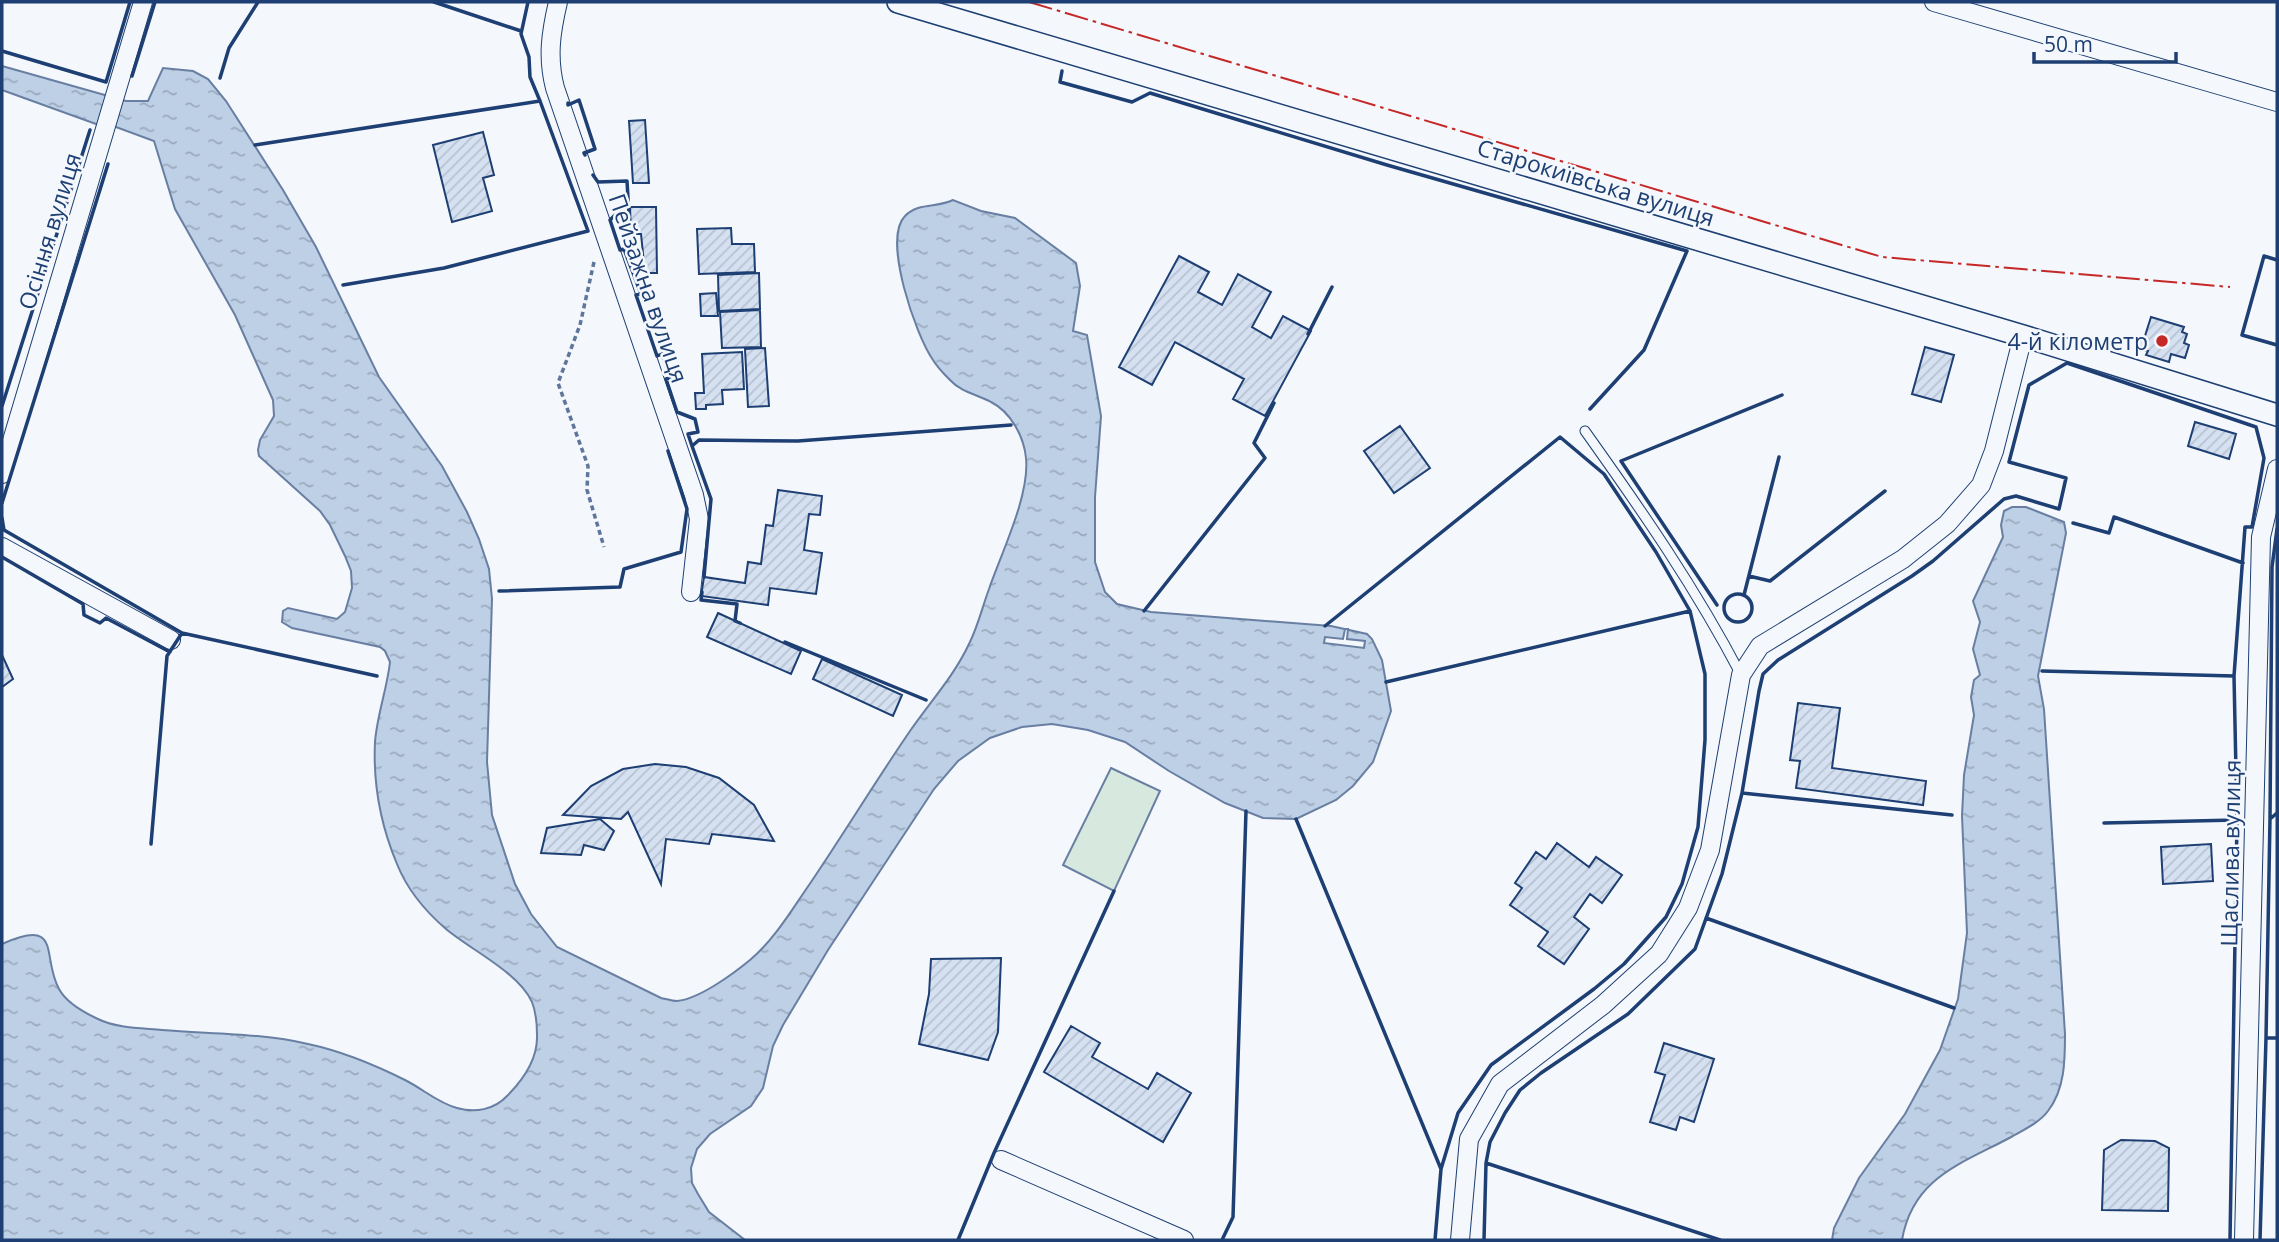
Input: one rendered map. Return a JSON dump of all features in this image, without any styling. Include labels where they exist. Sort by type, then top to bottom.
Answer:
[{"type":"street","name":"Осіння вулиця","points":[[2,474],[143,2]]},
{"type":"street","name":"Пейзажна вулиця","points":[[558,2],[551,29],[550,68],[694,495],[699,519],[691,592]]},
{"type":"street","name":"Старокиївська вулиця","points":[[898,2],[2023,336],[2277,415]]},
{"type":"street","points":[[1934,2],[2277,102]]},
{"type":"street","points":[[1460,1240],[1469,1139],[1500,1084],[1603,1005],[1659,954],[1688,908],[1710,850],[1741,675],[1760,646],[1903,559],[1947,524],[1981,485],[1994,451],[2023,336]]},
{"type":"street","name":"Щаслива вулиця","points":[[2244,1240],[2261,537],[2277,469]]},
{"type":"street","points":[[2,547],[171,640]]},
{"type":"street","points":[[1002,1160],[1184,1240]]},
{"type":"lane","points":[[1585,431],[1667,547],[1713,621],[1741,675]]},
{"type":"path","points":[[604,547],[587,490],[588,466],[558,383],[580,325],[597,251],[607,241]]},
{"type":"shaded area","points":[[1111,768],[1160,791],[1114,891],[1063,865]]},
{"type":"water","points":[[2,66],[126,101],[148,101],[163,68],[193,71],[208,79],[226,101],[283,190],[316,247],[379,377],[442,466],[479,539],[489,569],[492,599],[487,762],[492,815],[515,884],[531,914],[557,947],[661,998],[673,1001],[695,996],[735,972],[759,952],[782,925],[910,731],[949,678],[969,644],[1019,506],[1024,489],[1026,458],[1023,442],[1005,412],[950,380],[935,363],[918,331],[904,288],[897,245],[899,228],[905,216],[922,207],[953,200],[981,211],[1015,218],[1076,263],[1080,286],[1073,331],[1087,335],[1101,416],[1095,497],[1095,562],[1105,592],[1117,604],[1151,612],[1331,626],[1367,634],[1382,660],[1391,711],[1373,762],[1353,786],[1336,800],[1296,819],[1263,818],[1225,803],[1125,742],[1088,730],[1052,724],[1022,727],[990,738],[958,761],[934,789],[828,950],[783,1025],[773,1046],[763,1088],[751,1106],[710,1134],[697,1149],[691,1168],[692,1183],[709,1212],[745,1240],[2,1240],[2,944],[34,935],[42,938],[47,944],[54,976],[62,994],[71,1003],[105,1022],[137,1028],[290,1040],[320,1047],[382,1069],[443,1103],[464,1109],[490,1107],[507,1096],[529,1068],[537,1044],[537,1035],[532,1002],[525,991],[505,971],[456,937],[431,915],[411,891],[397,864],[382,820],[375,773],[376,732],[390,662],[385,651],[380,647],[292,628],[282,622],[283,611],[288,608],[337,619],[345,612],[352,588],[351,571],[330,525],[320,511],[259,456],[260,440],[274,416],[273,400],[235,315],[175,209],[154,141],[116,127],[96,124],[2,90]]},
{"type":"water","points":[[2012,507],[2026,507],[2064,522],[2066,533],[2038,676],[2044,709],[2065,1034],[2061,1084],[2054,1102],[2037,1122],[1959,1164],[1929,1186],[1908,1218],[1902,1240],[1832,1240],[1834,1228],[1859,1178],[1905,1114],[1940,1050],[1958,999],[1967,933],[1962,816],[1964,775],[1974,715],[1971,697],[1974,680],[1980,675],[1973,649],[1980,622],[1973,601],[2003,537],[2001,525],[2004,511]]},
{"type":"pier","points":[[1345,629],[1348,629],[1347,639],[1365,641],[1364,648],[1324,643],[1325,637],[1343,639]]},
{"type":"building","points":[[645,120],[649,183],[633,183],[629,121]]},
{"type":"building","points":[[483,132],[494,175],[483,178],[492,211],[452,222],[433,145]]},
{"type":"building","points":[[630,207],[656,207],[657,273],[645,273],[641,234],[631,234]]},
{"type":"building","points":[[731,228],[732,244],[754,244],[755,272],[699,274],[697,229]]},
{"type":"building","points":[[1179,256],[1209,272],[1198,292],[1222,305],[1238,274],[1271,292],[1252,327],[1271,338],[1283,316],[1311,331],[1265,416],[1233,399],[1244,379],[1175,342],[1152,385],[1119,367]]},
{"type":"building","points":[[759,273],[760,309],[719,311],[718,275]]},
{"type":"building","points":[[716,293],[718,316],[701,316],[700,294]]},
{"type":"building","points":[[760,310],[761,347],[722,348],[720,312]]},
{"type":"building","name":"4-й кілометр","points":[[2151,317],[2184,327],[2182,332],[2187,334],[2184,343],[2189,345],[2185,358],[2171,354],[2169,362],[2146,355],[2148,351],[2137,348],[2140,338],[2144,339]]},
{"type":"building","points":[[1925,347],[1954,355],[1941,402],[1912,394]]},
{"type":"building","points":[[765,348],[769,406],[748,407],[745,349]]},
{"type":"building","points":[[742,352],[744,389],[722,390],[723,404],[706,405],[706,409],[696,409],[695,393],[704,393],[702,354]]},
{"type":"building","points":[[2195,422],[2236,434],[2229,459],[2188,446]]},
{"type":"building","points":[[1400,426],[1430,468],[1394,493],[1364,451]]},
{"type":"building","points":[[778,490],[822,496],[820,515],[809,514],[804,550],[822,553],[816,594],[770,588],[768,605],[701,596],[704,577],[745,583],[748,562],[761,564],[766,525],[773,526]]},
{"type":"building","points":[[718,613],[801,651],[791,674],[707,637]]},
{"type":"building","points":[[2,655],[13,679],[2,687]]},
{"type":"building","points":[[822,659],[902,695],[893,716],[813,679]]},
{"type":"building","points":[[1798,703],[1840,708],[1832,768],[1926,781],[1923,805],[1796,788],[1800,761],[1790,760]]},
{"type":"building","points":[[655,764],[686,767],[719,778],[754,805],[774,841],[712,834],[709,844],[666,839],[661,884],[628,812],[621,819],[563,815],[591,786],[623,769]]},
{"type":"building","points":[[600,819],[614,831],[604,850],[584,845],[581,855],[541,853],[547,828]]},
{"type":"building","points":[[1557,843],[1589,867],[1596,857],[1622,875],[1602,903],[1590,894],[1574,917],[1589,929],[1564,964],[1538,946],[1548,932],[1510,905],[1522,888],[1515,883],[1536,852],[1546,859]]},
{"type":"building","points":[[2211,844],[2213,881],[2163,884],[2161,847]]},
{"type":"building","points":[[1001,958],[998,1032],[988,1060],[919,1044],[929,994],[931,959]]},
{"type":"building","points":[[1071,1026],[1100,1043],[1092,1057],[1148,1089],[1157,1073],[1191,1093],[1163,1142],[1044,1072]]},
{"type":"building","points":[[1664,1043],[1714,1059],[1694,1122],[1680,1117],[1676,1130],[1650,1122],[1665,1075],[1655,1072]]},
{"type":"building","points":[[2121,1140],[2155,1141],[2169,1148],[2168,1211],[2102,1210],[2104,1150]]},
{"type":"wall","points":[[2,51],[106,82],[130,2]]},
{"type":"wall","points":[[132,76],[155,2]]},
{"type":"wall","points":[[220,78],[229,48],[258,2]]},
{"type":"wall","points":[[434,2],[521,31]]},
{"type":"wall","points":[[255,145],[540,101],[530,77],[529,57],[521,34],[528,2]]},
{"type":"wall","points":[[1062,71],[1060,82],[1132,102],[1150,93],[1387,165],[1687,251],[1644,350],[1590,409]]},
{"type":"wall","points":[[568,103],[579,100],[595,149],[584,153],[585,155]]},
{"type":"wall","points":[[343,285],[444,268],[588,231],[540,101]]},
{"type":"wall","points":[[2,406],[90,130]]},
{"type":"wall","points":[[2,503],[108,164]]},
{"type":"wall","points":[[593,175],[598,182],[627,181],[629,215],[615,215],[610,220],[620,250],[624,249],[641,294],[636,295],[657,356],[662,354],[670,378],[666,379],[677,412],[695,419],[698,432],[688,434],[692,446]]},
{"type":"wall","points":[[2277,260],[2264,256],[2242,335],[2277,345]]},
{"type":"wall","points":[[1308,334],[1332,287]]},
{"type":"wall","points":[[1952,815],[1742,793],[1763,674],[1778,660],[1933,561],[2004,499],[2016,496],[2059,509],[2066,478],[2009,462],[2029,385],[2067,363],[2256,427],[2264,458],[2252,527],[2245,527],[2234,676],[2237,820],[2230,1240]]},
{"type":"wall","points":[[1717,605],[1621,461],[1782,395]]},
{"type":"wall","points":[[1144,611],[1265,458],[1254,443],[1274,403]]},
{"type":"wall","points":[[704,577],[711,499],[692,446],[699,440],[798,441],[1011,425]]},
{"type":"wall","points":[[1325,626],[1560,437],[1604,474],[1656,552],[1690,611],[1705,674],[1705,740],[1698,827],[1682,884],[1666,917],[1624,964],[1491,1065],[1458,1113],[1441,1169],[1435,1240]]},
{"type":"wall","points":[[499,591],[620,587],[624,569],[681,552],[687,509],[668,451]]},
{"type":"wall","points":[[1744,595],[1779,457]]},
{"type":"wall","points":[[1749,576],[1770,581],[1885,491]]},
{"type":"wall","points":[[2073,523],[2109,533],[2114,517],[2243,563]]},
{"type":"wall","points":[[2,518],[4,530],[182,633]]},
{"type":"wall","points":[[2270,819],[2272,567],[2277,529]]},
{"type":"wall","points":[[2,557],[83,604],[84,615],[100,623],[106,618],[170,652]]},
{"type":"wall","points":[[702,592],[701,600],[737,604],[735,621],[740,623]]},
{"type":"wall","points":[[1738,594],[1748,598],[1752,608],[1748,618],[1738,622],[1728,618],[1724,608],[1728,598],[1738,594]]},
{"type":"wall","points":[[1386,682],[1690,611]]},
{"type":"wall","points":[[151,844],[167,656],[182,633],[377,676]]},
{"type":"wall","points":[[785,642],[926,700]]},
{"type":"wall","points":[[2042,671],[2234,676]]},
{"type":"wall","points":[[1720,1240],[1486,1163],[1490,1142],[1520,1090],[1628,1014],[1695,949],[1722,874],[1742,793]]},
{"type":"wall","points":[[1222,1240],[1233,1217],[1246,811]]},
{"type":"wall","points":[[2277,813],[2270,819],[2266,1038],[2277,1038]]},
{"type":"wall","points":[[1296,819],[1441,1169]]},
{"type":"wall","points":[[2104,823],[2237,820]]},
{"type":"wall","points":[[958,1240],[994,1153],[1114,891]]},
{"type":"wall","points":[[1706,918],[1954,1008]]},
{"type":"wall","points":[[2260,1240],[2266,1038]]},
{"type":"wall","points":[[1484,1240],[1486,1163]]},
{"type":"power","points":[[1029,2],[1882,257],[2230,287]]},
{"type":"place","name":"4-й кілометр","points":[[2162,341]]}]
